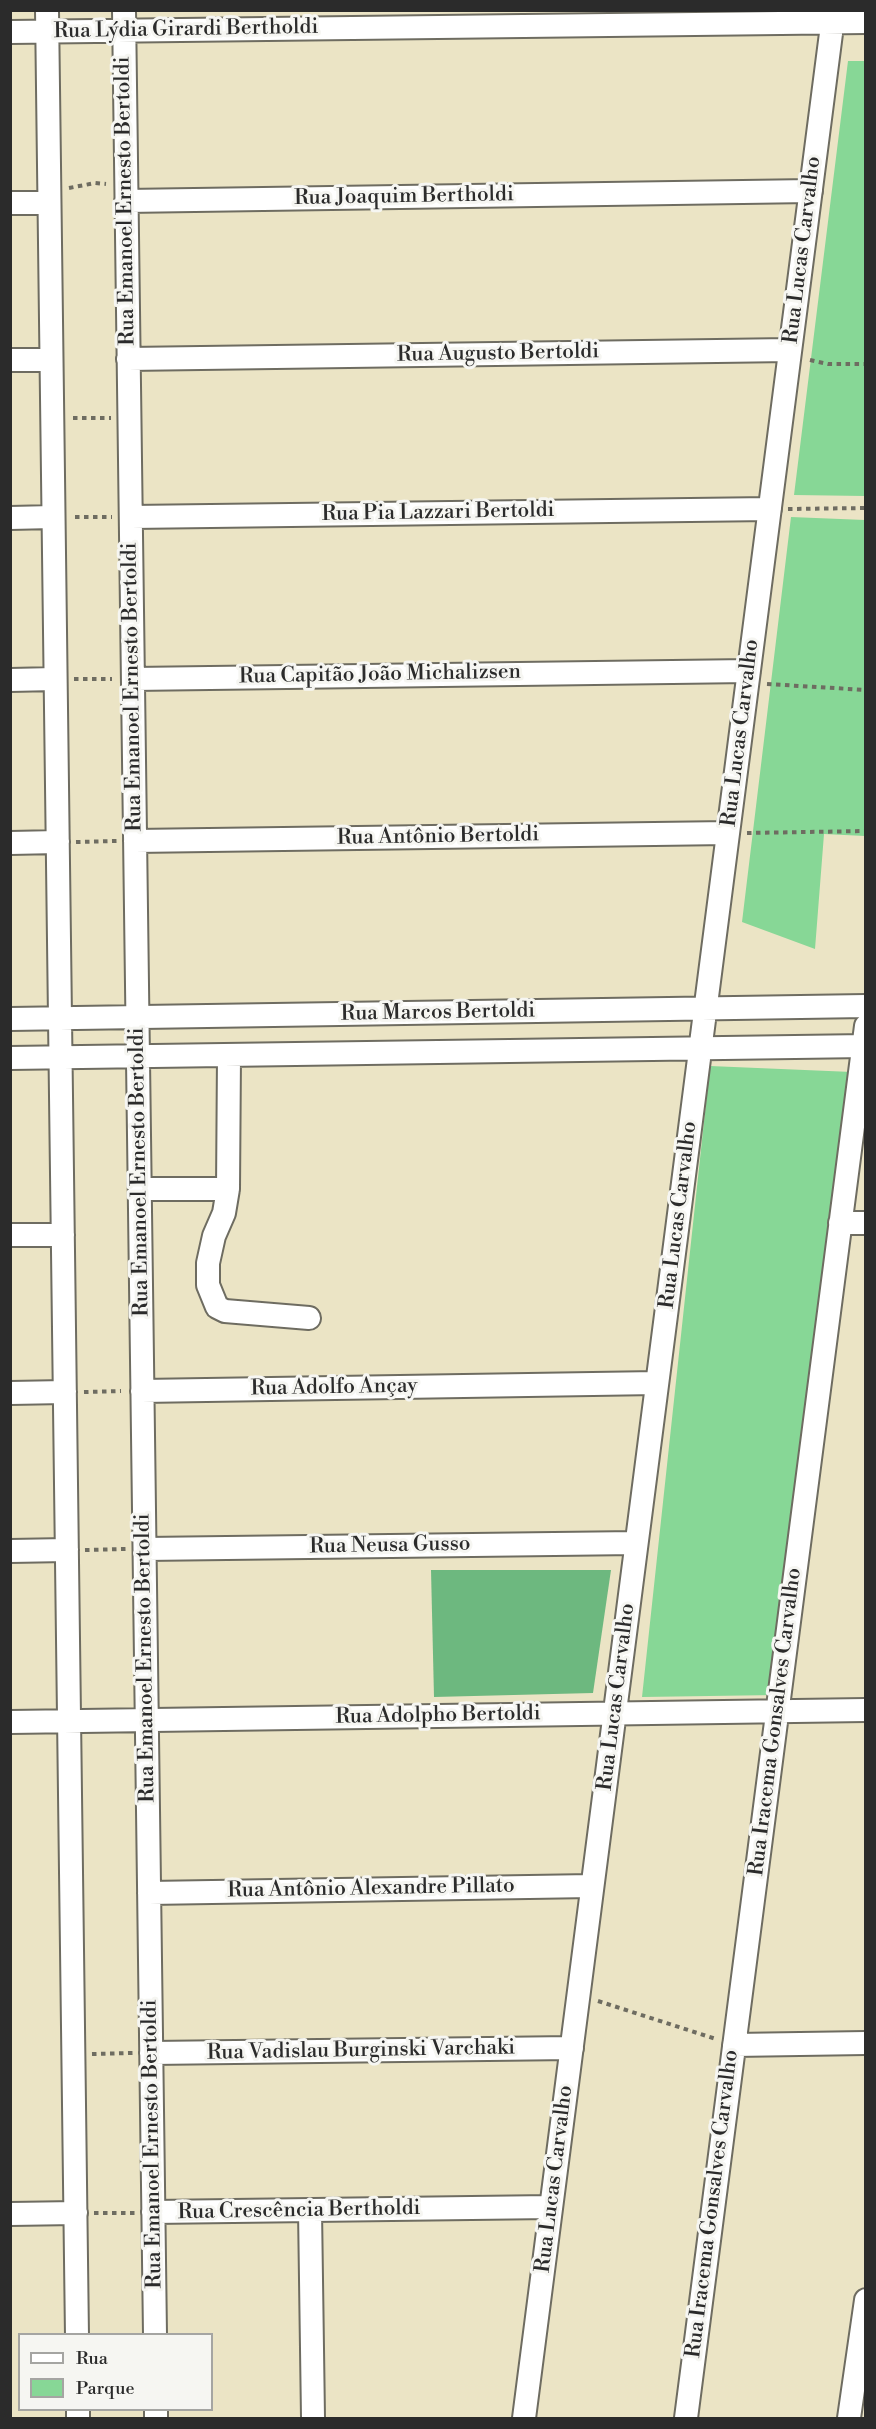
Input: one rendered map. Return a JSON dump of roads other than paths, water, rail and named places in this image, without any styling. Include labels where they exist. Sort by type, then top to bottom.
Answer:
[{"type":"street","name":"Rua Lýdia Girardi Bertholdi","points":[[10,32],[47,21],[833,16],[866,22]]},
{"type":"street","name":"Rua Lucas Carvalho","points":[[524,2418],[833,16]]},
{"type":"street","points":[[47,21],[77,2333]]},
{"type":"street","name":"Rua Emanoel Ernesto Bertoldi","points":[[124,21],[155,2333]]},
{"type":"street","name":"Rua Joaquim Bertholdi","points":[[126,201],[811,191]]},
{"type":"street","points":[[10,203],[49,202]]},
{"type":"street","name":"Rua Augusto Bertoldi","points":[[128,359],[790,350]]},
{"type":"street","points":[[10,360],[51,360]]},
{"type":"street","name":"Rua Pia Lazzari Bertoldi","points":[[131,517],[770,509]]},
{"type":"street","points":[[10,518],[53,518]]},
{"type":"street","name":"Rua Capitão João Michalizsen","points":[[133,679],[748,677]]},
{"type":"street","points":[[10,680],[55,679]]},
{"type":"street","name":"Rua Antônio Bertoldi","points":[[135,841],[728,833]]},
{"type":"street","points":[[10,843],[58,842]]},
{"type":"street","name":"Rua Marcos Bertoldi","points":[[10,1019],[866,1006]]},
{"type":"street","name":"Rua Marcos Bertoldi","points":[[10,1058],[700,1049],[865,1039]]},
{"type":"street","name":"Rua Iracema Gonsalves Carvalho","points":[[686,2418],[865,1039]]},
{"type":"street","points":[[229,1056],[228,1189],[224,1213],[214,1236],[208,1263],[208,1285],[217,1307],[225,1311],[309,1318]]},
{"type":"street","points":[[140,1189],[228,1189]]},
{"type":"street","points":[[840,1223],[866,1222]]},
{"type":"street","points":[[10,1235],[63,1234]]},
{"type":"street","name":"Rua Adolfo Ançay","points":[[142,1391],[657,1383]]},
{"type":"street","points":[[10,1393],[65,1392]]},
{"type":"street","name":"Rua Neusa Gusso","points":[[145,1549],[636,1543]]},
{"type":"street","points":[[10,1551],[67,1550]]},
{"type":"street","name":"Rua Adolpho Bertoldi","points":[[10,1722],[866,1710]]},
{"type":"street","name":"Rua Antônio Alexandre Pillato","points":[[149,1893],[592,1886]]},
{"type":"street","points":[[734,2045],[866,2043]]},
{"type":"street","name":"Rua Vadislau Burginski Varchaki","points":[[151,2053],[572,2048]]},
{"type":"street","name":"Rua Crescência Bertholdi","points":[[153,2212],[551,2207]]},
{"type":"street","points":[[310,2210],[313,2418]]},
{"type":"street","points":[[10,2214],[76,2213]]},
{"type":"street","points":[[849,2418],[862,2359],[866,2300]]}]
